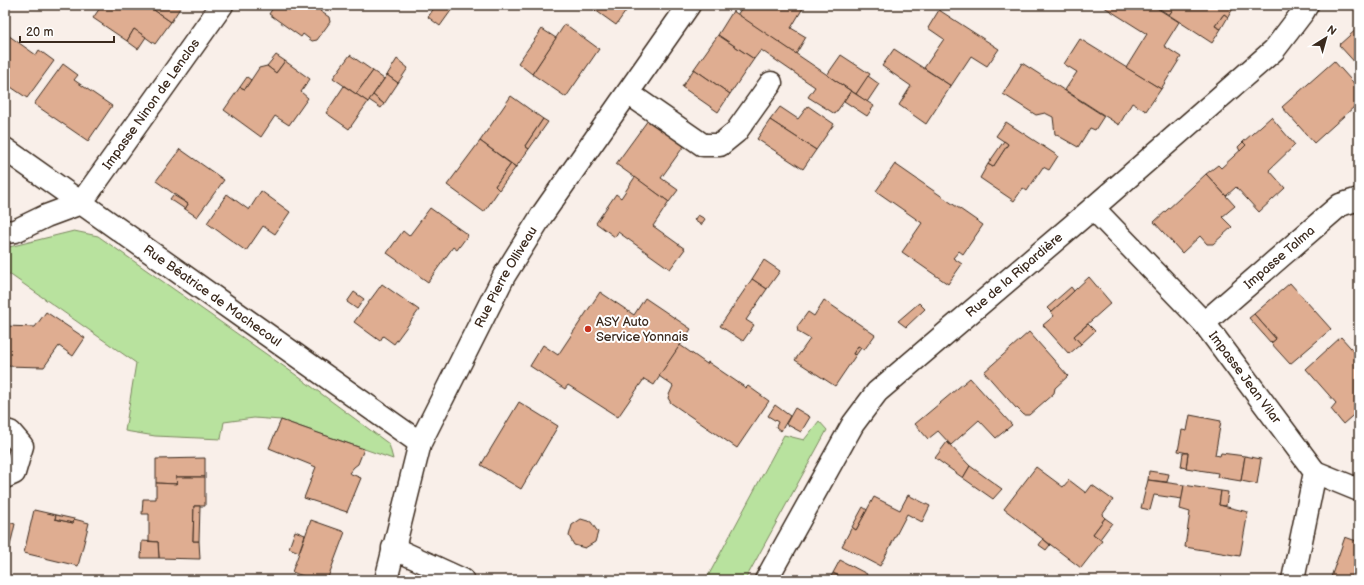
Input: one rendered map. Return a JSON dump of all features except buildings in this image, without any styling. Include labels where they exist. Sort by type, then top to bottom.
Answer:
[{"type":"street","name":"Impasse Ninon de Lenclos","points":[[81,203],[222,5]]},
{"type":"street","name":"Rue Pierre Olliveau","points":[[386,580],[420,443],[504,276],[542,215],[689,5]]},
{"type":"street","name":"Rue de la Ripardière","points":[[766,580],[853,424],[877,392],[1093,208],[1274,50],[1307,5]]},
{"type":"street","points":[[628,93],[703,145],[720,144],[736,132],[771,83]]},
{"type":"street","name":"Rue Béatrice de Machecoul","points":[[5,149],[420,443]]},
{"type":"street","name":"Impasse Talma","points":[[1204,323],[1340,204],[1359,199]]},
{"type":"street","points":[[5,232],[15,231],[46,216],[81,203]]},
{"type":"street","name":"Impasse Jean Vilar","points":[[1093,208],[1204,323],[1315,472]]},
{"type":"street","points":[[5,431],[10,432],[22,446],[14,473],[5,477]]},
{"type":"street","points":[[1292,580],[1315,472],[1359,490]]},
{"type":"street","points":[[393,548],[464,580]]},
{"type":"green space","points":[[74,231],[98,236],[296,375],[389,444],[393,459],[281,420],[254,418],[224,422],[221,439],[155,436],[125,431],[136,363],[5,271],[5,248]]},
{"type":"green space","points":[[819,421],[827,430],[745,580],[706,580],[784,435],[804,440]]},
{"type":"place","name":"ASY Auto Service Yonnais","points":[[588,329]]}]
